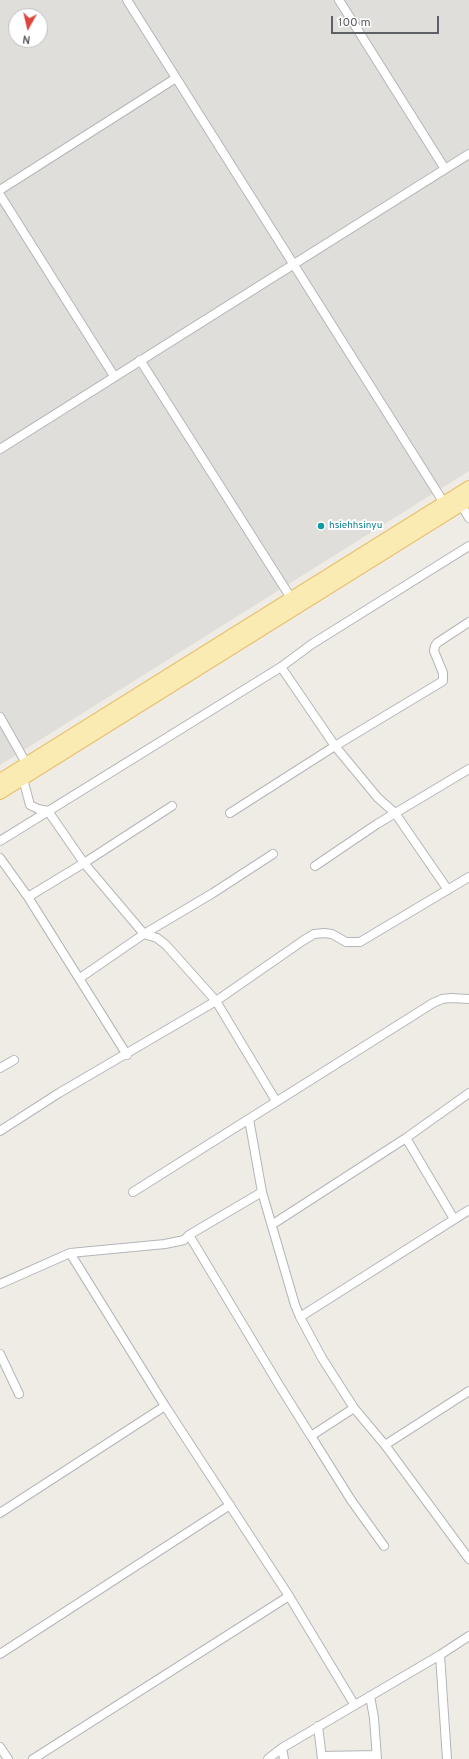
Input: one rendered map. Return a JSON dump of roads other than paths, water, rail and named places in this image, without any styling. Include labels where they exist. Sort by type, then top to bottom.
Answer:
[{"type":"main road","points":[[0,780],[22,770],[462,500],[469,487]]},
{"type":"main road","points":[[0,793],[22,770],[291,598],[444,503],[462,500]]},
{"type":"street","points":[[127,0],[444,503]]},
{"type":"street","points":[[339,0],[445,169]]},
{"type":"street","points":[[0,190],[176,78]]},
{"type":"street","points":[[0,449],[469,154]]},
{"type":"street","points":[[0,195],[114,376]]},
{"type":"street","points":[[140,360],[291,598]]},
{"type":"street","points":[[462,500],[469,518]]},
{"type":"street","points":[[0,841],[281,667],[312,644],[469,546]]},
{"type":"street","points":[[230,814],[335,746],[443,681],[443,673],[434,651],[435,646],[437,643],[469,622]]},
{"type":"street","points":[[281,667],[335,746],[378,798],[395,813],[448,890]]},
{"type":"street","points":[[0,717],[22,770],[30,805],[38,809],[48,811],[84,863],[144,934],[157,938],[166,945],[216,1001],[276,1101]]},
{"type":"street","points":[[315,866],[395,813],[469,769]]},
{"type":"street","points":[[28,896],[84,863],[172,806]]},
{"type":"street","points":[[80,978],[144,934],[273,854]]},
{"type":"street","points":[[0,858],[28,896],[127,1055]]},
{"type":"street","points":[[0,1131],[60,1093],[127,1055],[216,1001],[314,934],[332,934],[346,942],[360,942],[469,876]]},
{"type":"street","points":[[134,1192],[433,1003],[442,999],[469,999]]},
{"type":"street","points":[[0,1068],[14,1060]]},
{"type":"street","points":[[273,1224],[406,1138],[469,1093]]},
{"type":"street","points":[[249,1119],[262,1192],[273,1224],[295,1305],[300,1317],[322,1358],[354,1408],[385,1445],[469,1558]]},
{"type":"street","points":[[406,1138],[454,1220]]},
{"type":"street","points":[[0,1284],[70,1253],[175,1243],[184,1240],[189,1234],[262,1192]]},
{"type":"street","points":[[300,1317],[469,1210]]},
{"type":"street","points":[[189,1234],[311,1436],[351,1500],[384,1546]]},
{"type":"street","points":[[70,1253],[165,1406],[289,1596],[354,1704]]},
{"type":"street","points":[[0,1354],[19,1394]]},
{"type":"street","points":[[385,1445],[469,1391]]},
{"type":"street","points":[[0,1512],[165,1406]]},
{"type":"street","points":[[311,1436],[354,1408]]},
{"type":"street","points":[[0,1654],[230,1506]]},
{"type":"street","points":[[33,1759],[289,1596]]},
{"type":"street","points":[[268,1759],[282,1748],[354,1704],[440,1655],[469,1636]]},
{"type":"street","points":[[440,1655],[447,1759]]},
{"type":"street","points":[[318,1726],[322,1758],[376,1757],[374,1718],[370,1696]]},
{"type":"street","points":[[0,1746],[8,1759]]},
{"type":"street","points":[[282,1748],[284,1759]]},
{"type":"place","name":"hsiehhsinyu","points":[[321,526]]}]
